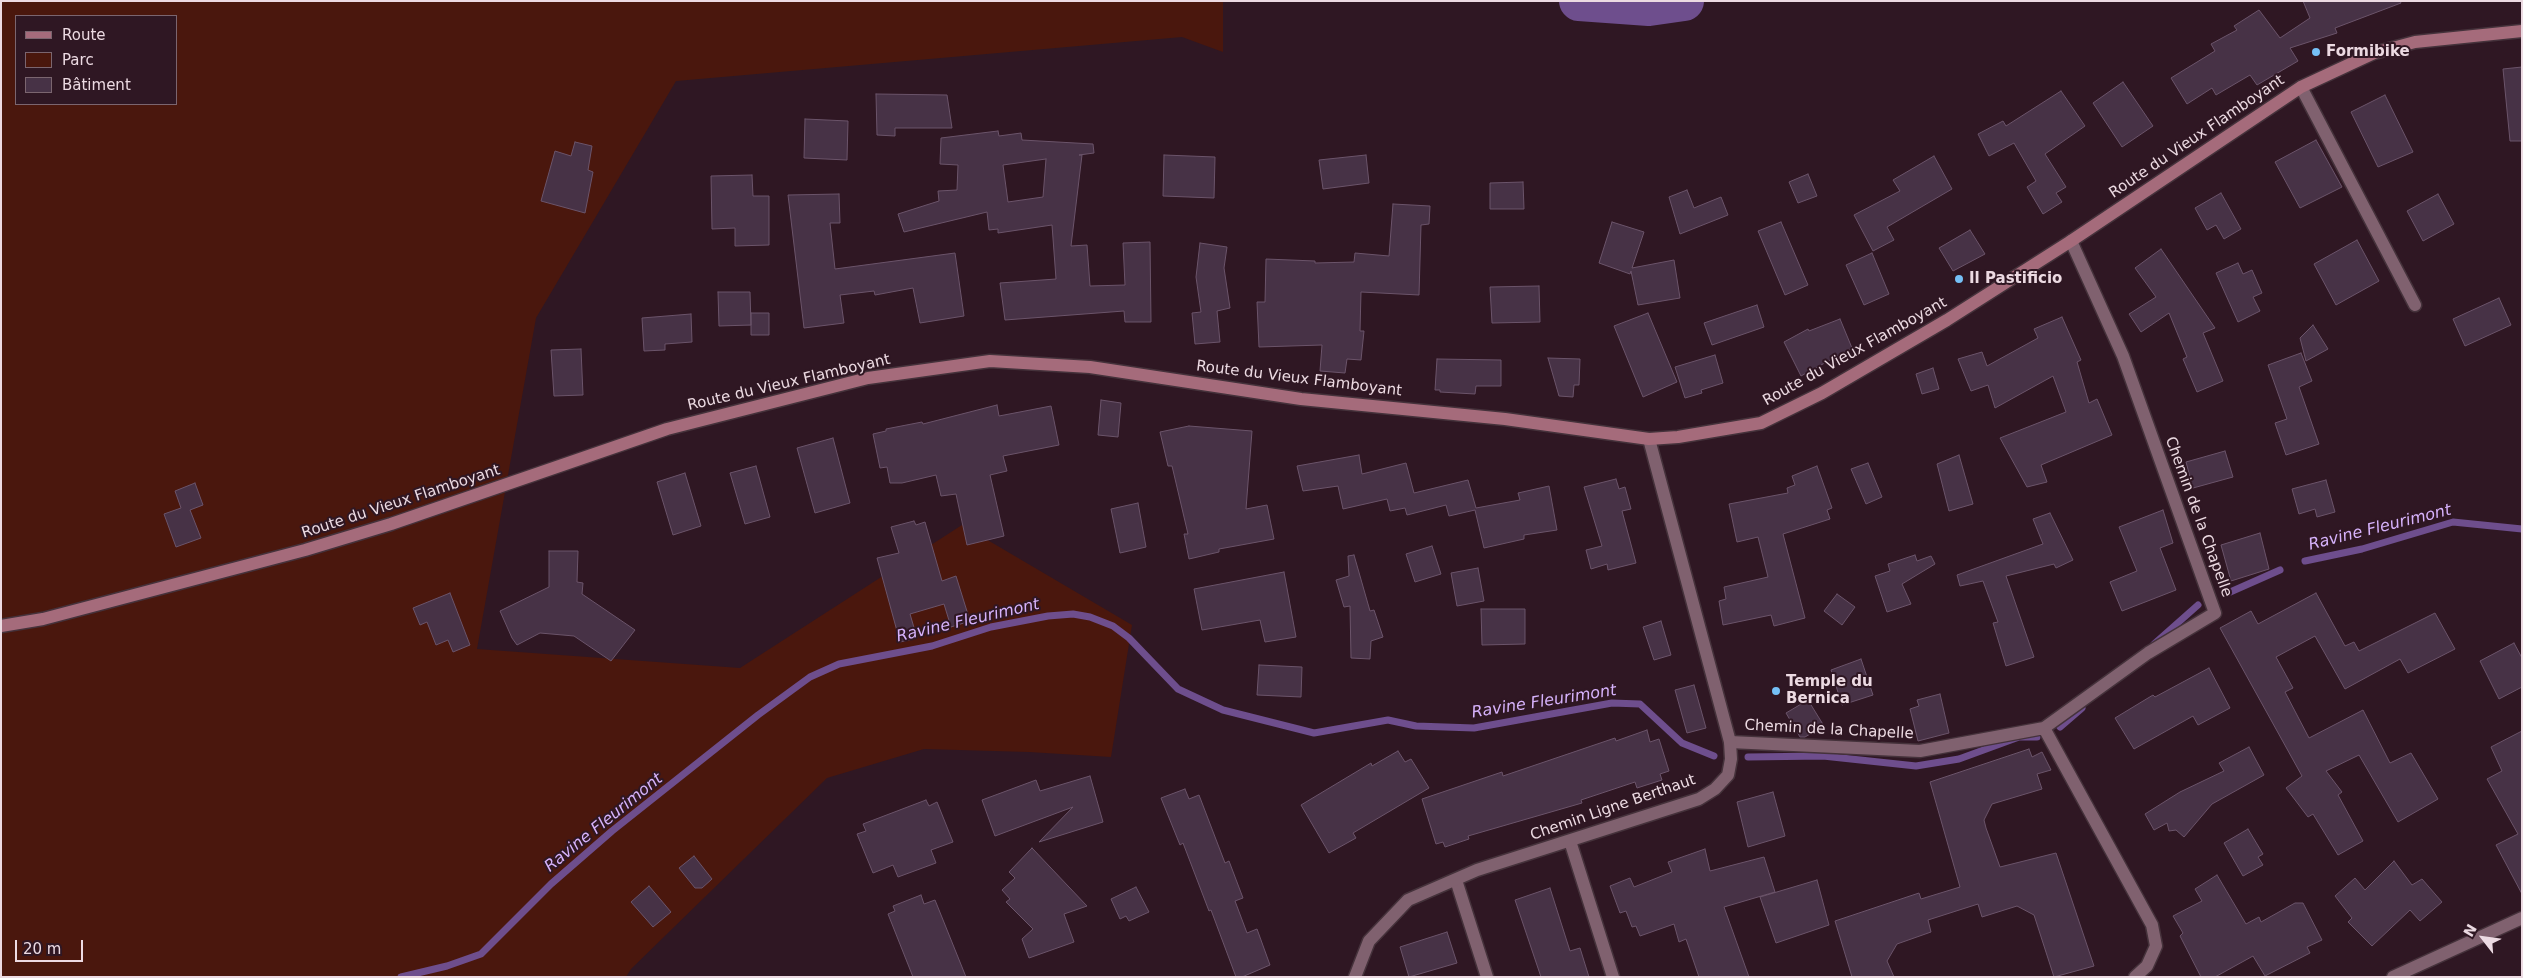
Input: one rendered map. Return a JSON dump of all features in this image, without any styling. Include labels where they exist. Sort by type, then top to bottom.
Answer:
[{"type":"main road","name":"Route du Vieux Flamboyant","points":[[1,626],[43,620],[305,550],[391,524],[667,429],[868,378],[990,361],[1090,367],[1301,399],[1505,419],[1649,439],[1761,423],[1822,393],[1938,325],[2071,241],[2301,86],[2374,53],[2415,42],[2522,32]]},
{"type":"street","points":[[2301,86],[2415,305]]},
{"type":"street","name":"Chemin de la Chapelle","points":[[1730,742],[1920,751],[2044,728],[2148,653],[2215,613],[2123,356],[2071,241]]},
{"type":"street","name":"Chemin Ligne Berthaut","points":[[1355,977],[1369,941],[1408,900],[1477,870],[1699,799],[1715,789],[1728,775],[1731,759],[1730,742],[1649,439]]},
{"type":"street","points":[[2044,728],[2152,925],[2156,946],[2147,966],[2135,977]]},
{"type":"street","points":[[1570,841],[1613,977]]},
{"type":"street","points":[[1456,880],[1487,977]]},
{"type":"street","points":[[2392,977],[2522,918]]},
{"type":"green space","points":[[1,1],[1223,1],[1223,52],[1182,37],[676,81],[536,318],[477,649],[740,668],[962,525],[1132,625],[1111,757],[924,749],[827,778],[631,969],[626,977],[1,977]]},
{"type":"building","points":[[2303,1],[2400,1],[2401,3],[2335,28],[2337,33],[2290,48],[2298,61],[2257,85],[2250,75],[2216,95],[2212,88],[2187,104],[2171,78],[2215,51],[2211,44],[2237,30],[2234,26],[2259,10],[2280,38],[2310,18]]},
{"type":"building","points":[[2522,67],[2522,141],[2510,141],[2503,69]]},
{"type":"building","points":[[2123,82],[2153,126],[2122,147],[2093,103]]},
{"type":"building","points":[[2061,91],[2085,126],[2045,154],[2066,187],[2056,193],[2062,202],[2043,214],[2027,187],[2036,181],[2014,143],[1989,156],[1978,134],[2003,121],[2006,126]]},
{"type":"building","points":[[876,94],[947,95],[952,128],[895,128],[895,136],[877,135]]},
{"type":"building","points":[[2385,95],[2413,152],[2378,167],[2351,112]]},
{"type":"building","points":[[805,119],[848,121],[847,160],[804,158]]},
{"type":"building","points":[[998,131],[999,136],[1021,133],[1022,140],[1093,144],[1094,153],[1079,155],[1082,155],[1071,246],[1087,245],[1090,286],[1125,285],[1123,243],[1150,242],[1151,322],[1125,322],[1124,311],[1005,320],[1000,283],[1056,279],[1052,225],[998,233],[998,229],[989,230],[987,212],[904,232],[898,214],[939,201],[938,191],[957,190],[958,165],[940,164],[941,138]],"holes":[[[1046,159],[1043,197],[1008,202],[1003,165]]]},
{"type":"building","points":[[2316,140],[2342,187],[2300,208],[2275,162]]},
{"type":"building","points":[[575,142],[592,146],[588,170],[593,172],[585,213],[541,201],[555,151],[571,156]]},
{"type":"building","points":[[1164,155],[1215,157],[1214,198],[1163,196]]},
{"type":"building","points":[[1366,155],[1369,183],[1323,189],[1319,160]]},
{"type":"building","points":[[1934,156],[1952,189],[1887,227],[1894,240],[1873,251],[1854,215],[1900,191],[1893,180]]},
{"type":"building","points":[[1808,174],[1817,196],[1798,203],[1789,182]]},
{"type":"building","points":[[752,175],[753,196],[769,196],[769,245],[735,246],[735,228],[712,229],[711,176]]},
{"type":"building","points":[[1523,182],[1524,209],[1490,209],[1490,183]]},
{"type":"building","points":[[1687,190],[1694,208],[1721,197],[1728,215],[1680,234],[1669,197]]},
{"type":"building","points":[[2221,193],[2241,229],[2224,239],[2216,225],[2207,230],[2195,208]]},
{"type":"building","points":[[839,194],[840,223],[830,223],[835,269],[955,253],[964,316],[920,323],[913,288],[875,295],[874,291],[840,295],[844,323],[804,328],[788,195]]},
{"type":"building","points":[[2438,194],[2454,224],[2423,241],[2407,211]]},
{"type":"building","points":[[1393,204],[1430,206],[1429,224],[1421,225],[1419,295],[1361,292],[1360,331],[1364,331],[1361,360],[1347,359],[1345,373],[1320,371],[1322,345],[1259,347],[1257,302],[1265,302],[1266,259],[1315,261],[1315,263],[1354,262],[1355,253],[1389,256]]},
{"type":"building","points":[[1612,222],[1644,232],[1632,268],[1674,260],[1680,298],[1638,305],[1631,271],[1630,274],[1599,263]]},
{"type":"building","points":[[1781,222],[1808,285],[1785,295],[1758,231]]},
{"type":"building","points":[[1970,230],[1985,254],[1953,271],[1939,248]]},
{"type":"building","points":[[2357,240],[2379,281],[2336,305],[2314,264]]},
{"type":"building","points":[[1200,243],[1227,247],[1224,268],[1230,308],[1217,311],[1220,342],[1195,344],[1192,313],[1201,312],[1196,277]]},
{"type":"building","points":[[2161,249],[2215,328],[2203,333],[2223,381],[2197,392],[2183,359],[2187,357],[2169,313],[2141,332],[2129,314],[2156,297],[2135,268]]},
{"type":"building","points":[[1872,253],[1889,294],[1864,305],[1846,265]]},
{"type":"building","points":[[2238,263],[2243,274],[2252,270],[2262,293],[2253,297],[2260,311],[2238,322],[2216,273]]},
{"type":"building","points":[[1539,286],[1540,322],[1492,323],[1490,287]]},
{"type":"building","points":[[718,292],[750,292],[751,325],[719,326]]},
{"type":"building","points":[[2499,298],[2511,325],[2465,346],[2453,319]]},
{"type":"building","points":[[1757,305],[1764,327],[1712,345],[1704,323]]},
{"type":"building","points":[[751,313],[769,313],[769,335],[751,335]]},
{"type":"building","points":[[1648,313],[1677,382],[1643,397],[1614,326]]},
{"type":"building","points":[[691,314],[692,342],[665,344],[665,350],[644,351],[642,318]]},
{"type":"building","points":[[2062,317],[2081,360],[2077,362],[2089,403],[2097,399],[2112,435],[2041,465],[2047,482],[2027,487],[2000,438],[2066,412],[2053,376],[1995,408],[1988,385],[1971,391],[1958,359],[1982,352],[1987,366],[2038,338],[2034,329]]},
{"type":"building","points":[[1840,319],[1852,348],[1801,376],[1784,342],[1808,329],[1809,331]]},
{"type":"building","points":[[2313,325],[2328,349],[2306,361],[2300,338]]},
{"type":"building","points":[[581,349],[583,395],[554,396],[551,350]]},
{"type":"building","points":[[2301,353],[2312,381],[2299,387],[2319,444],[2286,455],[2275,423],[2287,419],[2268,365]]},
{"type":"building","points":[[1715,355],[1723,383],[1701,390],[1702,393],[1685,398],[1675,367]]},
{"type":"building","points":[[1548,358],[1580,359],[1579,385],[1574,385],[1573,397],[1559,396]]},
{"type":"building","points":[[1437,359],[1501,360],[1501,386],[1476,386],[1475,394],[1435,390]]},
{"type":"building","points":[[1933,368],[1939,389],[1922,394],[1916,374]]},
{"type":"building","points":[[1101,400],[1121,403],[1118,437],[1098,435]]},
{"type":"building","points":[[997,405],[999,416],[1051,406],[1059,445],[1003,456],[1007,471],[990,475],[1004,536],[967,545],[956,494],[941,496],[936,475],[902,483],[890,483],[887,467],[880,468],[873,434],[886,431],[886,429],[922,422],[923,424]]},
{"type":"building","points":[[1189,426],[1252,431],[1246,509],[1267,505],[1274,539],[1219,549],[1219,552],[1189,559],[1184,534],[1188,534],[1172,466],[1168,466],[1160,432]]},
{"type":"building","points":[[833,438],[850,503],[815,513],[797,448]]},
{"type":"building","points":[[2225,451],[2233,477],[2193,488],[2186,462]]},
{"type":"building","points":[[1359,455],[1362,474],[1406,463],[1414,493],[1468,480],[1476,508],[1520,500],[1518,493],[1549,486],[1557,530],[1524,535],[1524,539],[1484,548],[1475,510],[1449,516],[1446,505],[1407,515],[1405,508],[1390,511],[1387,499],[1343,509],[1338,486],[1303,491],[1297,466]]},
{"type":"building","points":[[1959,455],[1973,504],[1949,511],[1937,464]]},
{"type":"building","points":[[1868,463],[1882,497],[1866,504],[1851,469]]},
{"type":"building","points":[[756,466],[770,517],[745,524],[730,473]]},
{"type":"building","points":[[1817,466],[1832,508],[1827,510],[1830,519],[1783,534],[1805,618],[1774,626],[1771,615],[1723,625],[1719,601],[1726,599],[1724,587],[1768,577],[1758,537],[1737,542],[1729,504],[1788,493],[1787,488],[1795,485],[1792,476]]},
{"type":"building","points":[[685,473],[701,526],[673,535],[657,482]]},
{"type":"building","points":[[1616,479],[1619,489],[1625,487],[1631,509],[1622,511],[1636,563],[1608,570],[1607,564],[1591,569],[1586,550],[1602,546],[1584,487]]},
{"type":"building","points":[[2326,480],[2335,512],[2317,517],[2315,509],[2299,514],[2292,489]]},
{"type":"building","points":[[195,483],[203,505],[190,510],[201,538],[176,547],[164,514],[181,508],[175,491]]},
{"type":"building","points":[[1138,503],[1146,547],[1120,553],[1111,509]]},
{"type":"building","points":[[2163,510],[2173,543],[2160,548],[2176,590],[2122,611],[2110,582],[2137,571],[2119,527]]},
{"type":"building","points":[[2050,513],[2073,560],[2056,568],[2054,564],[2006,576],[2034,657],[2006,666],[1993,623],[1998,622],[1983,581],[1960,586],[1957,575],[2043,544],[2033,519]]},
{"type":"building","points":[[914,521],[916,525],[925,522],[942,581],[956,576],[970,621],[951,627],[944,604],[910,614],[917,638],[900,642],[877,558],[899,553],[891,527]]},
{"type":"building","points":[[2260,533],[2269,569],[2231,581],[2221,545]]},
{"type":"building","points":[[1432,546],[1441,574],[1415,582],[1406,554]]},
{"type":"building","points":[[549,551],[578,551],[577,582],[583,583],[582,594],[635,630],[611,661],[574,636],[540,633],[517,645],[512,638],[500,611],[549,587]]},
{"type":"building","points":[[1354,555],[1370,611],[1374,610],[1383,637],[1371,641],[1370,659],[1351,658],[1350,606],[1344,607],[1336,580],[1349,576],[1348,556]]},
{"type":"building","points":[[1915,555],[1917,561],[1931,556],[1935,564],[1902,584],[1911,604],[1887,612],[1875,576],[1890,571],[1888,564]]},
{"type":"building","points":[[1478,568],[1484,601],[1457,606],[1451,573]]},
{"type":"building","points":[[1284,572],[1296,637],[1265,642],[1260,620],[1202,630],[1194,589]]},
{"type":"building","points":[[450,593],[470,645],[453,652],[448,640],[436,645],[427,622],[420,625],[413,608]]},
{"type":"building","points":[[2316,593],[2345,646],[2354,642],[2359,651],[2435,613],[2455,649],[2408,673],[2400,659],[2345,689],[2315,636],[2276,657],[2293,688],[2285,692],[2309,738],[2363,710],[2390,763],[2411,753],[2438,799],[2398,822],[2359,755],[2326,771],[2342,792],[2338,795],[2363,841],[2338,855],[2313,814],[2308,817],[2286,788],[2302,776],[2220,628],[2251,611],[2258,624]]},
{"type":"building","points":[[1837,594],[1855,607],[1842,625],[1824,611]]},
{"type":"building","points":[[1481,609],[1525,609],[1525,644],[1482,645]]},
{"type":"building","points":[[1661,621],[1671,655],[1654,660],[1643,627]]},
{"type":"building","points":[[2514,643],[2522,658],[2522,687],[2499,699],[2480,661]]},
{"type":"building","points":[[1861,659],[1873,695],[1842,705],[1831,670]]},
{"type":"building","points":[[1259,665],[1302,667],[1301,697],[1257,695]]},
{"type":"building","points":[[2209,668],[2230,708],[2198,725],[2193,716],[2134,749],[2115,718],[2153,695],[2155,697]]},
{"type":"building","points":[[1694,685],[1706,728],[1687,733],[1675,690]]},
{"type":"building","points":[[1940,694],[1949,733],[1918,741],[1910,709],[1919,706],[1917,700]]},
{"type":"building","points":[[1808,700],[1824,726],[1805,737],[1800,737],[1786,713]]},
{"type":"building","points":[[1647,730],[1650,742],[1659,739],[1669,771],[1660,774],[1662,780],[1637,788],[1635,782],[1581,800],[1582,803],[1468,836],[1469,839],[1445,847],[1443,842],[1436,844],[1422,799],[1502,772],[1503,776],[1615,738],[1616,741]]},
{"type":"building","points":[[2522,731],[2522,894],[2496,845],[2518,834],[2487,779],[2502,771],[2491,747]]},
{"type":"building","points":[[2249,747],[2264,775],[2212,804],[2184,837],[2176,830],[2169,831],[2167,823],[2154,830],[2145,814],[2180,792],[2224,771],[2219,763]]},
{"type":"building","points":[[2029,749],[2032,757],[2042,752],[2051,770],[2037,774],[2042,789],[1992,804],[1984,820],[1986,828],[2000,867],[2056,853],[2094,966],[2054,977],[2034,915],[2017,906],[1982,917],[1978,904],[1928,920],[1931,932],[1897,944],[1887,961],[1894,977],[1852,977],[1835,921],[1919,893],[1921,899],[1960,887],[1930,782]]},
{"type":"building","points":[[1398,751],[1405,762],[1411,759],[1429,788],[1353,833],[1356,838],[1329,853],[1301,805],[1371,763],[1372,766]]},
{"type":"building","points":[[1090,776],[1103,822],[1039,842],[1073,807],[995,836],[982,800],[1036,780],[1040,791]]},
{"type":"building","points":[[1185,789],[1189,799],[1199,795],[1225,863],[1229,861],[1243,898],[1235,901],[1247,933],[1257,929],[1270,965],[1242,977],[1236,977],[1183,843],[1180,845],[1161,798]]},
{"type":"building","points":[[1773,792],[1785,836],[1748,847],[1737,802]]},
{"type":"building","points":[[926,800],[929,806],[937,802],[953,842],[931,850],[936,863],[898,877],[893,865],[873,873],[857,834],[866,831],[863,824]]},
{"type":"building","points":[[2248,829],[2263,854],[2258,857],[2263,865],[2243,876],[2224,843]]},
{"type":"building","points":[[1032,848],[1087,906],[1064,914],[1074,942],[1029,958],[1022,939],[1033,929],[1006,902],[1010,899],[1002,890],[1015,878],[1009,872]]},
{"type":"building","points":[[1705,849],[1710,871],[1764,857],[1775,892],[1724,907],[1749,977],[1699,977],[1686,939],[1679,942],[1674,924],[1640,936],[1636,926],[1632,927],[1626,911],[1620,913],[1610,886],[1630,878],[1634,887],[1672,872],[1668,862]]},
{"type":"building","points":[[694,856],[712,879],[702,888],[695,888],[679,868]]},
{"type":"building","points":[[2394,861],[2412,885],[2422,879],[2442,902],[2420,921],[2410,910],[2372,946],[2348,922],[2352,918],[2335,896],[2355,878],[2365,890]]},
{"type":"building","points":[[2217,875],[2246,924],[2259,917],[2261,922],[2295,903],[2303,903],[2322,940],[2307,947],[2310,953],[2265,976],[2253,956],[2215,977],[2201,977],[2180,936],[2183,933],[2173,916],[2202,901],[2195,889]]},
{"type":"building","points":[[1817,880],[1829,925],[1776,943],[1760,897]]},
{"type":"building","points":[[649,886],[671,912],[653,927],[631,902]]},
{"type":"building","points":[[1136,887],[1149,912],[1129,921],[1126,916],[1120,919],[1111,899]]},
{"type":"building","points":[[1550,888],[1570,951],[1580,948],[1589,977],[1541,977],[1515,900]]},
{"type":"building","points":[[921,895],[924,904],[935,900],[966,977],[913,977],[888,914],[895,911],[893,906]]},
{"type":"building","points":[[1447,932],[1457,963],[1409,977],[1400,947]]},
{"type":"waterway","points":[[1579,1],[1649,6],[1684,1]]},
{"type":"waterway","name":"Ravine Fleurimont","points":[[2305,561],[2362,549],[2453,522],[2522,529]]},
{"type":"waterway","name":"Ravine Fleurimont","points":[[2228,593],[2280,570]]},
{"type":"waterway","name":"Ravine Fleurimont","points":[[2154,644],[2198,605]]},
{"type":"waterway","name":"Ravine Fleurimont","points":[[401,977],[447,966],[481,954],[551,884],[612,831],[758,715],[810,677],[839,664],[932,646],[991,627],[1048,616],[1073,614],[1090,617],[1113,626],[1129,638],[1178,689],[1223,710],[1314,733],[1388,720],[1416,726],[1474,728],[1612,703],[1640,704],[1682,743],[1714,756]]},
{"type":"waterway","name":"Ravine Fleurimont","points":[[2060,727],[2082,708]]},
{"type":"waterway","name":"Ravine Fleurimont","points":[[1748,757],[1823,756],[1916,766],[1959,759],[2019,737],[2037,737]]},
{"type":"place","name":"Formibike","points":[[2316,52]]},
{"type":"place","name":"Il Pastificio","points":[[1959,279]]},
{"type":"place","name":"Temple du Bernica","points":[[1776,691]]}]
